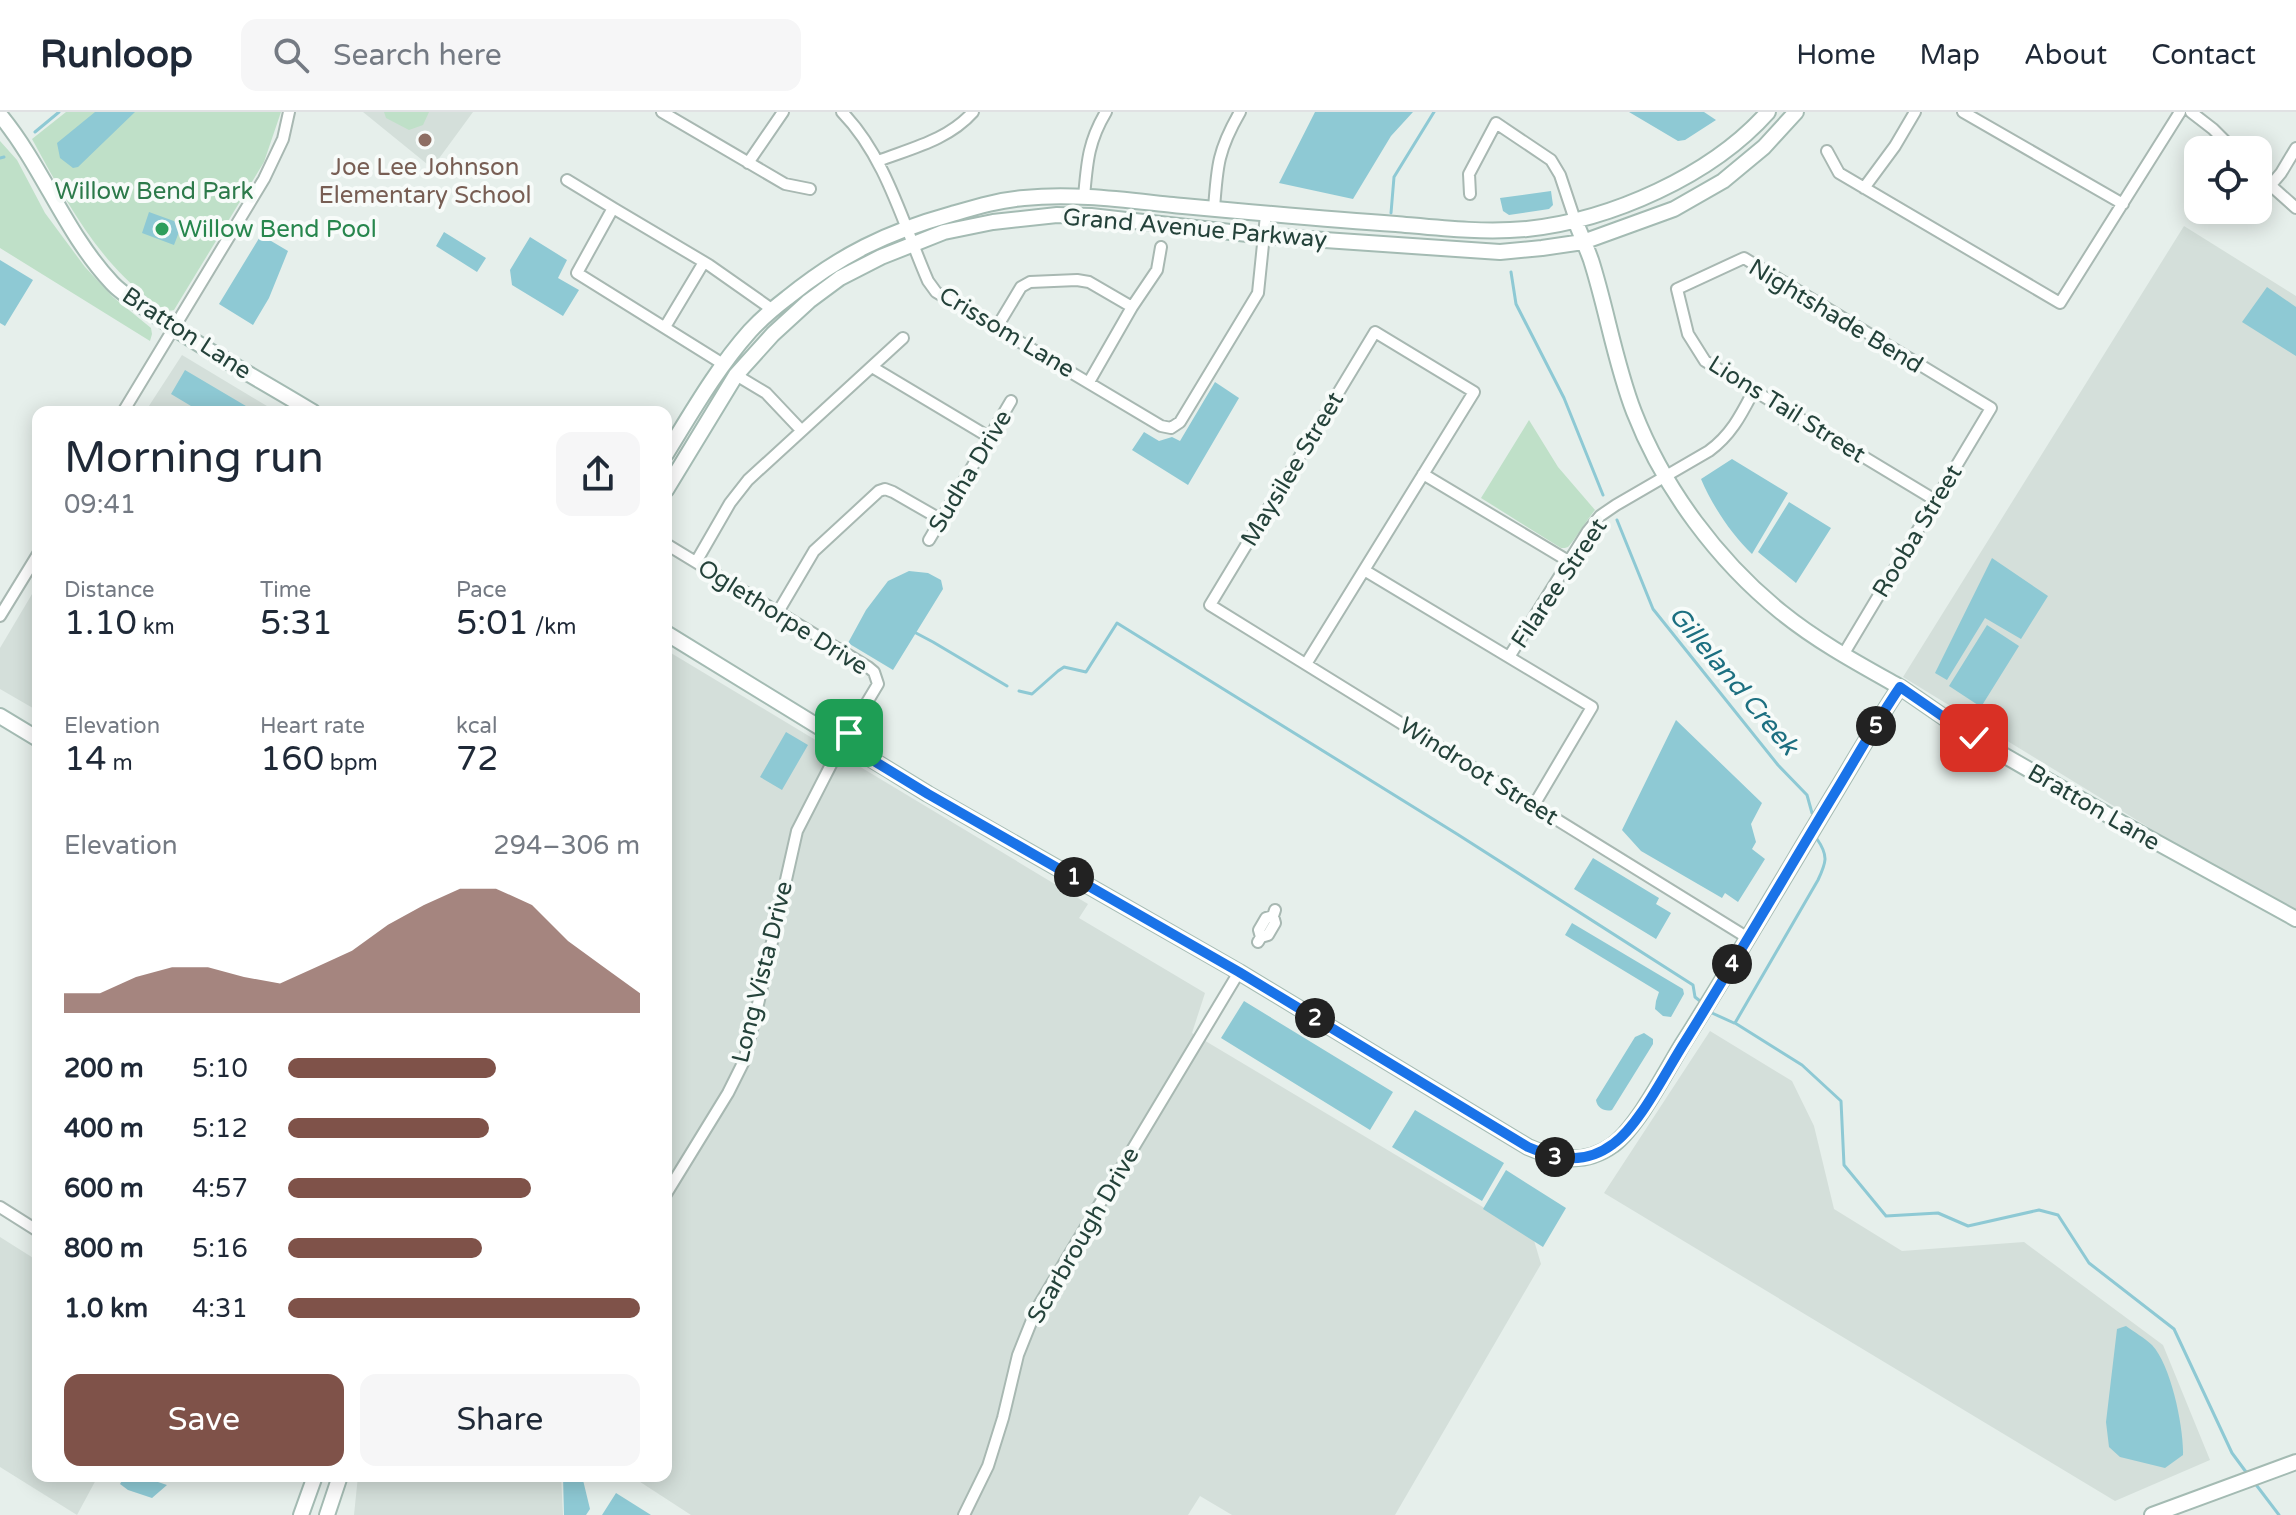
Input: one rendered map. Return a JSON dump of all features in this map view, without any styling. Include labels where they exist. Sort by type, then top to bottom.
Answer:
[{"type":"street","points":[[127,406],[264,179],[283,139],[289,112]]},
{"type":"street","points":[[662,112],[785,184],[810,189]]},
{"type":"street","points":[[748,163],[783,112]]},
{"type":"street","name":"Crissom Lane","points":[[842,112],[878,161],[928,281],[936,292],[1161,426],[1171,428],[1180,422],[1258,293],[1265,236]]},
{"type":"street","points":[[878,161],[940,138],[961,126],[973,112]]},
{"type":"street","points":[[1084,197],[1087,153],[1106,112]]},
{"type":"street","points":[[1214,209],[1221,148],[1240,112]]},
{"type":"street","name":"Grand Avenue Parkway","points":[[672,445],[723,364],[751,330],[808,281],[846,255],[906,228],[995,202],[1084,197],[1266,215],[1488,231],[1529,228],[1575,220],[1653,193],[1705,165],[1754,128],[1768,112]]},
{"type":"street","name":"Grand Avenue Parkway","points":[[672,480],[736,375],[773,334],[830,286],[856,269],[944,232],[993,222],[1057,215],[1091,216],[1265,236],[1500,252],[1583,242],[1674,209],[1723,181],[1764,147],[1796,112]]},
{"type":"street","points":[[1864,188],[1915,112]]},
{"type":"street","points":[[1963,112],[2123,204]]},
{"type":"street","points":[[1827,151],[1839,173],[2060,303],[2180,112]]},
{"type":"street","points":[[2191,112],[2220,136]]},
{"type":"street","name":"Bratton Lane","points":[[0,115],[21,140],[56,205],[86,251],[113,285],[173,328],[303,406]]},
{"type":"street","points":[[1470,194],[1469,174],[1496,123],[1551,160],[1560,175],[1575,220]]},
{"type":"street","points":[[2272,184],[2296,148]]},
{"type":"street","points":[[567,180],[704,262],[773,310]]},
{"type":"street","points":[[2272,188],[2296,208]]},
{"type":"street","points":[[613,208],[577,273],[766,393],[801,430]]},
{"type":"street","points":[[1265,236],[1266,215]]},
{"type":"street","name":"Bratton Lane","points":[[1575,220],[1590,257],[1615,353],[1635,414],[1666,476],[1705,534],[1742,576],[1783,613],[1843,655],[1900,687],[1974,738],[2296,919]]},
{"type":"street","points":[[1089,382],[1157,270],[1161,247]]},
{"type":"street","name":"Nightshade Bend","points":[[1677,289],[1744,258],[1991,408]]},
{"type":"street","points":[[665,327],[704,262]]},
{"type":"street","points":[[997,327],[1021,287],[1030,282],[1089,282],[1132,307]]},
{"type":"street","name":"Lions Tail Street","points":[[1677,289],[1688,334],[1705,361],[1935,500]]},
{"type":"street","name":"Maysilee Street","points":[[1210,605],[1375,332],[1474,392],[1423,474]]},
{"type":"street","points":[[696,562],[730,503],[748,480],[903,338]]},
{"type":"street","points":[[872,367],[989,437]]},
{"type":"street","name":"Filaree Street","points":[[1509,657],[1600,516],[1723,441],[1753,392]]},
{"type":"street","name":"Sudha Drive","points":[[929,540],[1011,401]]},
{"type":"street","name":"Rooba Street","points":[[1843,655],[1991,408]]},
{"type":"street","points":[[1306,664],[1423,474],[1570,562]]},
{"type":"street","points":[[778,612],[814,551],[879,491],[885,489],[893,492],[940,519]]},
{"type":"street","name":"Oglethorpe Drive","points":[[672,548],[868,667],[878,678],[876,690],[843,742]]},
{"type":"street","points":[[0,616],[32,564]]},
{"type":"street","points":[[1364,570],[1592,707],[1534,805]]},
{"type":"street","name":"Windroot Street","points":[[1210,605],[1748,938]]},
{"type":"street","points":[[672,637],[928,794],[1239,972],[1528,1147],[1549,1156],[1575,1159],[1600,1153],[1616,1143],[1632,1124],[1900,687]]},
{"type":"street","points":[[0,716],[32,735]]},
{"type":"street","name":"Long Vista Drive","points":[[672,1184],[744,1061],[797,831],[843,742]]},
{"type":"street","points":[[1259,939],[1268,935],[1275,923],[1274,913]]},
{"type":"street","name":"Scarbrough Drive","points":[[964,1515],[991,1458],[1018,1355],[1036,1310],[1239,972]]},
{"type":"street","points":[[0,1207],[32,1227]]},
{"type":"street","points":[[2152,1515],[2296,1462]]},
{"type":"street","points":[[301,1515],[313,1482]]},
{"type":"street","points":[[327,1515],[338,1482]]},
{"type":"shaded area","name":"Joe Lee Johnson Elementary School","points":[[363,112],[473,112],[432,168]]},
{"type":"shaded area","points":[[2184,226],[2296,296],[2296,910],[2166,838],[1903,677]]},
{"type":"shaded area","points":[[182,355],[267,406],[149,406]]},
{"type":"shaded area","points":[[32,594],[32,708],[0,689],[0,648]]},
{"type":"shaded area","points":[[672,654],[1088,904],[1079,918],[1205,993],[1192,1033],[1533,1237],[1541,1264],[1395,1515],[1232,1515],[1200,1496],[1188,1515],[691,1515],[640,1482],[672,1482]]},
{"type":"shaded area","points":[[1710,1031],[1792,1081],[1814,1126],[1834,1209],[1902,1251],[2024,1242],[2163,1345],[2210,1460],[2115,1501],[1604,1193]]},
{"type":"shaded area","points":[[0,1237],[32,1257],[32,1482],[95,1482],[77,1515],[0,1467]]},
{"type":"shaded area","points":[[357,1482],[561,1482],[563,1515],[354,1515]]},
{"type":"green space","name":"Willow Bend Park","points":[[66,112],[281,112],[264,162],[174,310],[157,305],[129,281],[96,245],[32,139]]},
{"type":"green space","points":[[384,112],[429,112],[423,125],[409,130],[386,118]]},
{"type":"green space","points":[[0,141],[17,160],[45,213],[85,267],[113,297],[151,328],[150,341],[0,248]]},
{"type":"green space","points":[[1529,420],[1558,467],[1595,510],[1566,548],[1561,548],[1481,498]]},
{"type":"water","points":[[95,112],[135,112],[78,167],[73,168],[60,158],[57,143]]},
{"type":"water","points":[[1315,112],[1413,112],[1391,136],[1353,199],[1279,183]]},
{"type":"water","points":[[1629,112],[1704,112],[1716,120],[1685,140],[1678,141]]},
{"type":"water","points":[[1551,191],[1553,205],[1549,209],[1509,215],[1503,211],[1500,198]]},
{"type":"water","name":"Willow Bend Pool","points":[[149,212],[182,224],[174,245],[142,233]]},
{"type":"water","points":[[444,232],[486,258],[477,272],[436,246]]},
{"type":"water","points":[[261,235],[288,251],[269,298],[253,325],[219,304]]},
{"type":"water","points":[[530,237],[567,260],[558,278],[579,290],[563,316],[512,285],[510,270]]},
{"type":"water","points":[[0,260],[33,280],[5,326],[0,323]]},
{"type":"water","points":[[2267,287],[2296,307],[2296,356],[2242,322]]},
{"type":"water","points":[[185,370],[246,406],[191,406],[171,394]]},
{"type":"water","points":[[1215,382],[1239,398],[1188,485],[1132,450],[1144,432],[1159,441],[1172,437],[1180,441]]},
{"type":"water","points":[[1732,459],[1788,493],[1752,554],[1723,519],[1701,479]]},
{"type":"water","points":[[1789,502],[1831,528],[1796,583],[1758,552]]},
{"type":"water","points":[[1992,558],[2048,596],[2021,639],[1985,618],[1947,680],[1935,673]]},
{"type":"water","points":[[909,571],[928,573],[941,580],[943,589],[893,670],[848,643],[866,610],[888,581]]},
{"type":"water","points":[[1987,625],[2019,646],[1981,707],[1949,686]]},
{"type":"water","points":[[1676,720],[1762,803],[1751,824],[1756,842],[1752,849],[1765,859],[1738,902],[1725,893],[1722,898],[1641,851],[1622,830]]},
{"type":"water","points":[[786,732],[808,745],[782,790],[760,777]]},
{"type":"water","points":[[1593,858],[1659,898],[1656,904],[1671,913],[1656,939],[1574,889]]},
{"type":"water","points":[[1572,923],[1683,989],[1684,994],[1671,1017],[1663,1016],[1655,1009],[1659,992],[1565,935]]},
{"type":"water","points":[[1244,1001],[1393,1092],[1370,1130],[1221,1038]]},
{"type":"water","points":[[1644,1033],[1653,1039],[1653,1044],[1612,1110],[1602,1109],[1596,1100],[1635,1037]]},
{"type":"water","points":[[1415,1110],[1504,1163],[1482,1201],[1392,1147]]},
{"type":"water","points":[[1506,1170],[1566,1208],[1543,1247],[1483,1209]]},
{"type":"water","points":[[2126,1326],[2149,1342],[2159,1354],[2175,1397],[2183,1455],[2165,1468],[2120,1457],[2109,1447],[2106,1422],[2117,1329]]},
{"type":"water","points":[[158,1482],[167,1485],[152,1498],[120,1484]]},
{"type":"water","points":[[563,1482],[583,1482],[590,1509],[586,1515],[564,1515]]},
{"type":"water","points":[[616,1493],[651,1515],[602,1515]]},
{"type":"waterway","points":[[35,132],[59,112]]},
{"type":"waterway","points":[[1391,213],[1394,177],[1434,112]]},
{"type":"waterway","points":[[0,158],[4,157]]},
{"type":"waterway","name":"Gilleland Creek","points":[[1511,272],[1516,304],[1564,398],[1603,495]]},
{"type":"waterway","name":"Gilleland Creek","points":[[1617,520],[1653,609],[1778,765],[1807,795],[1812,813]]},
{"type":"waterway","points":[[1019,691],[1032,694],[1064,667],[1086,672],[1117,623],[1693,985],[1695,997],[1700,1001]]},
{"type":"waterway","points":[[916,633],[1007,686]]},
{"type":"waterway","name":"Gilleland Creek","points":[[1817,839],[1825,855],[1821,874],[1735,1023],[1802,1065],[1841,1101],[1844,1165],[1886,1216],[1938,1213],[1968,1226],[2039,1210],[2058,1215],[2089,1263],[2174,1329],[2232,1453],[2249,1476]]},
{"type":"waterway","points":[[1712,1013],[1734,1023]]},
{"type":"waterway","name":"Gilleland Creek","points":[[2254,1482],[2279,1515]]},
{"type":"place","name":"Joe Lee Johnson Elementary School","points":[[425,140]]},
{"type":"place","name":"Willow Bend Pool","points":[[162,229]]},
{"type":"route","points":[[849,733],[843,742],[928,794],[1239,972],[1528,1147],[1566,1160],[1600,1153],[1616,1143],[1632,1124],[1900,687],[1974,738]]}]
